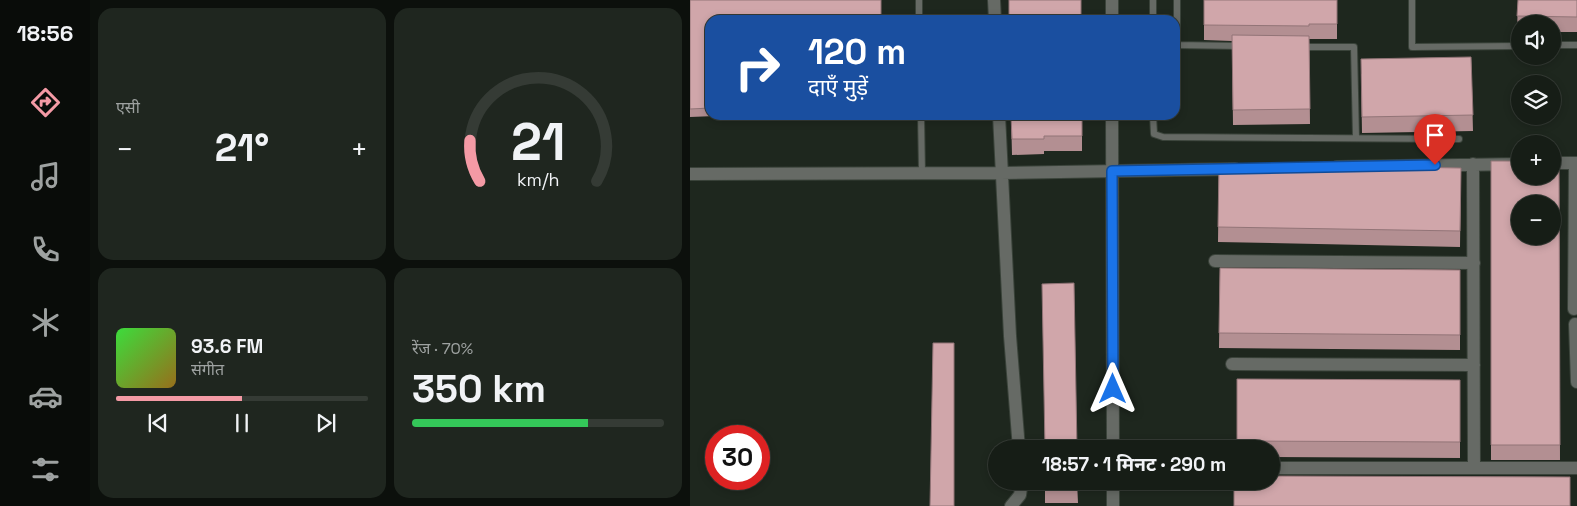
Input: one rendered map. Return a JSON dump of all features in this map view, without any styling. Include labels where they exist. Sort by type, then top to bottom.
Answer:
[{"type":"street","points":[[994,0],[995,15]]},
{"type":"street","points":[[1112,0],[1112,15]]},
{"type":"street","points":[[999,120],[1018,440]]},
{"type":"street","points":[[1112,120],[1113,440]]},
{"type":"street","points":[[1561,163],[1576,163],[1574,309]]},
{"type":"street","points":[[1473,164],[1474,468]]},
{"type":"street","points":[[1324,167],[1511,164]]},
{"type":"street","points":[[690,174],[1001,173],[1245,168]]},
{"type":"street","points":[[1215,261],[1474,263]]},
{"type":"street","points":[[1575,324],[1577,382]]},
{"type":"street","points":[[1232,364],[1474,365]]},
{"type":"street","points":[[1280,468],[1577,468]]},
{"type":"street","points":[[1011,506],[1020,495],[1021,490]]},
{"type":"street","points":[[1113,490],[1113,506]]},
{"type":"lane","points":[[919,0],[919,15]]},
{"type":"lane","points":[[1153,0],[1153,15]]},
{"type":"lane","points":[[1177,0],[1177,15]]},
{"type":"lane","points":[[1412,0],[1412,47],[1511,46]]},
{"type":"lane","points":[[1180,44],[1246,46]]},
{"type":"lane","points":[[1561,45],[1577,45]]},
{"type":"lane","points":[[1295,46],[1354,48],[1356,138]]},
{"type":"lane","points":[[921,120],[922,173]]},
{"type":"lane","points":[[1153,120],[1154,134],[1163,137],[1459,139]]},
{"type":"building","points":[[690,0],[881,0],[881,15],[705,15],[705,108],[690,109]]},
{"type":"building","points":[[1009,0],[1081,0],[1081,15],[1009,15]]},
{"type":"building","points":[[1204,0],[1337,0],[1337,24],[1309,24],[1309,26],[1204,25]]},
{"type":"building","points":[[1518,0],[1577,0],[1577,17],[1517,15]]},
{"type":"building","points":[[1232,35],[1309,36],[1310,109],[1233,110]]},
{"type":"building","points":[[1471,57],[1473,115],[1362,117],[1361,59]]},
{"type":"building","points":[[1011,120],[1082,120],[1082,136],[1044,136],[1044,139],[1012,139]]},
{"type":"building","points":[[1491,161],[1511,161],[1511,185],[1559,185],[1559,195],[1511,195],[1511,245],[1559,245],[1560,445],[1491,445]]},
{"type":"building","points":[[1219,164],[1461,168],[1460,231],[1218,227]]},
{"type":"building","points":[[1220,268],[1460,270],[1460,335],[1219,333]]},
{"type":"building","points":[[1074,283],[1077,440],[1045,440],[1042,284]]},
{"type":"building","points":[[933,343],[954,343],[954,506],[930,506]]},
{"type":"building","points":[[1237,379],[1460,380],[1460,442],[1237,440]]},
{"type":"building","points":[[1280,476],[1570,477],[1570,506],[1234,506],[1234,490],[1280,490]]},
{"type":"route","points":[[1113,389],[1112,171],[1435,165]]}]
